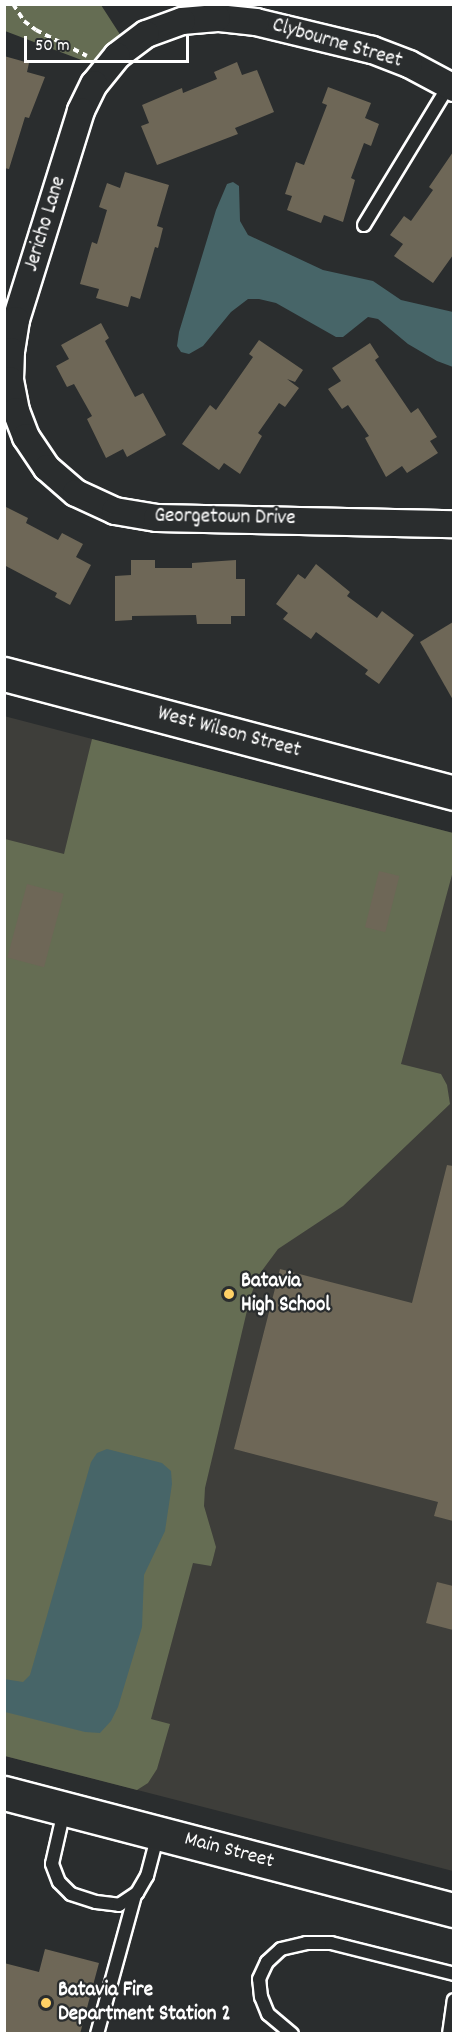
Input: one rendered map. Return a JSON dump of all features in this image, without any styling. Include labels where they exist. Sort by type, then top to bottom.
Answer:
[{"type":"main road","name":"West Wilson Street","points":[[4,674],[453,793]]},
{"type":"main road","name":"Main Street","points":[[4,1793],[453,1910]]},
{"type":"street","name":"Clybourne Street","points":[[146,34],[182,21],[217,18],[256,22],[372,50],[409,63],[451,86]]},
{"type":"street","name":"Jericho Lane","points":[[26,437],[16,411],[10,380],[10,351],[16,320],[81,111],[94,84],[117,56],[146,34]]},
{"type":"street","name":"Georgetown Drive","points":[[26,437],[47,468],[76,493],[115,512],[157,519],[453,524]]},
{"type":"lane","points":[[364,225],[451,86]]},
{"type":"lane","points":[[65,1809],[52,1864],[59,1882],[71,1894],[96,1902],[119,1905],[135,1895]]},
{"type":"lane","points":[[97,2034],[135,1895],[147,1876],[159,1833]]},
{"type":"lane","points":[[292,2034],[268,2014],[261,1997],[259,1979],[267,1962],[281,1949],[306,1943],[330,1943],[453,1974]]},
{"type":"lane","points":[[449,2034],[453,2000]]},
{"type":"path","points":[[13,4],[24,21],[36,30],[90,57]]},
{"type":"shaded area","name":"Batavia High School","points":[[4,716],[453,833],[453,1871],[5,1756]]},
{"type":"green space","points":[[4,5],[101,5],[121,36],[104,49],[92,64],[5,31]]},
{"type":"green space","name":"Batavia High School","points":[[92,739],[453,833],[453,871],[401,1064],[441,1074],[447,1085],[450,1104],[343,1206],[278,1249],[258,1276],[250,1298],[205,1488],[204,1506],[216,1547],[211,1566],[193,1563],[151,1719],[170,1724],[157,1769],[148,1783],[137,1790],[5,1756],[5,839],[64,854]]},
{"type":"water","points":[[233,182],[239,186],[240,221],[248,235],[323,270],[373,281],[401,300],[453,312],[453,367],[437,361],[408,344],[378,319],[368,317],[343,337],[336,337],[276,303],[259,299],[248,299],[231,312],[203,346],[189,354],[181,352],[177,346],[179,332],[216,210],[227,184]]},
{"type":"water","points":[[107,1449],[162,1463],[171,1471],[172,1484],[165,1531],[144,1575],[142,1627],[118,1707],[111,1721],[100,1733],[85,1732],[5,1712],[4,1679],[23,1682],[30,1675],[91,1462],[97,1453]]},
{"type":"building","points":[[4,56],[29,63],[27,72],[45,77],[29,118],[25,117],[9,169],[4,168]]},
{"type":"building","points":[[237,62],[242,75],[257,70],[274,112],[235,128],[238,134],[157,165],[141,126],[149,123],[142,105],[182,88],[183,93],[217,79],[214,72]]},
{"type":"building","points":[[328,87],[371,103],[365,118],[379,124],[371,146],[364,143],[351,178],[355,180],[343,222],[324,215],[321,223],[287,210],[292,196],[285,194],[296,162],[304,165],[327,105],[322,103]]},
{"type":"building","points":[[453,152],[453,255],[433,283],[394,256],[403,244],[390,235],[404,216],[411,221],[433,190],[429,187]]},
{"type":"building","points":[[125,172],[169,185],[157,226],[163,228],[158,248],[155,247],[140,299],[131,296],[128,307],[96,298],[99,289],[80,284],[92,242],[97,244],[107,210],[99,207],[107,183],[120,188]]},
{"type":"building","points":[[101,323],[109,338],[105,341],[135,397],[143,393],[166,435],[127,457],[123,449],[106,458],[87,419],[92,416],[74,384],[67,387],[56,366],[69,359],[61,345]]},
{"type":"building","points":[[259,340],[303,370],[295,382],[287,379],[299,388],[285,407],[279,403],[258,433],[262,436],[240,474],[224,463],[219,470],[182,444],[210,405],[216,410],[253,357],[249,354]]},
{"type":"building","points":[[370,343],[379,357],[375,360],[411,413],[418,408],[437,437],[430,441],[438,453],[407,473],[402,466],[386,477],[365,438],[369,436],[348,405],[342,409],[328,389],[341,381],[332,368]]},
{"type":"building","points":[[4,506],[28,518],[26,523],[58,540],[62,533],[83,544],[76,557],[91,565],[70,605],[55,597],[57,593],[4,565]]},
{"type":"building","points":[[131,560],[155,560],[155,568],[192,568],[192,563],[236,560],[236,579],[245,579],[245,616],[231,616],[231,624],[197,624],[196,615],[132,616],[132,620],[115,621],[115,576],[131,575]]},
{"type":"building","points":[[316,564],[350,592],[347,596],[377,618],[382,611],[414,635],[379,684],[365,674],[368,670],[316,632],[311,639],[283,619],[288,613],[276,604],[298,574],[305,579]]},
{"type":"building","points":[[453,622],[453,700],[420,642]]},
{"type":"building","points":[[379,871],[399,876],[385,932],[365,927]]},
{"type":"building","points":[[27,884],[64,894],[44,967],[7,957]]},
{"type":"building","points":[[447,1165],[453,1166],[453,1521],[434,1516],[438,1502],[234,1449],[280,1269],[412,1303]]},
{"type":"building","points":[[437,1582],[453,1586],[453,1630],[426,1623]]},
{"type":"building","name":"Batavia Fire Department Station 2","points":[[45,1949],[99,1963],[80,2034],[4,2034],[4,1963],[39,1972]]},
{"type":"place","name":"Batavia High School","points":[[229,1294]]},
{"type":"place","name":"Batavia Fire Department Station 2","points":[[46,2003]]}]
